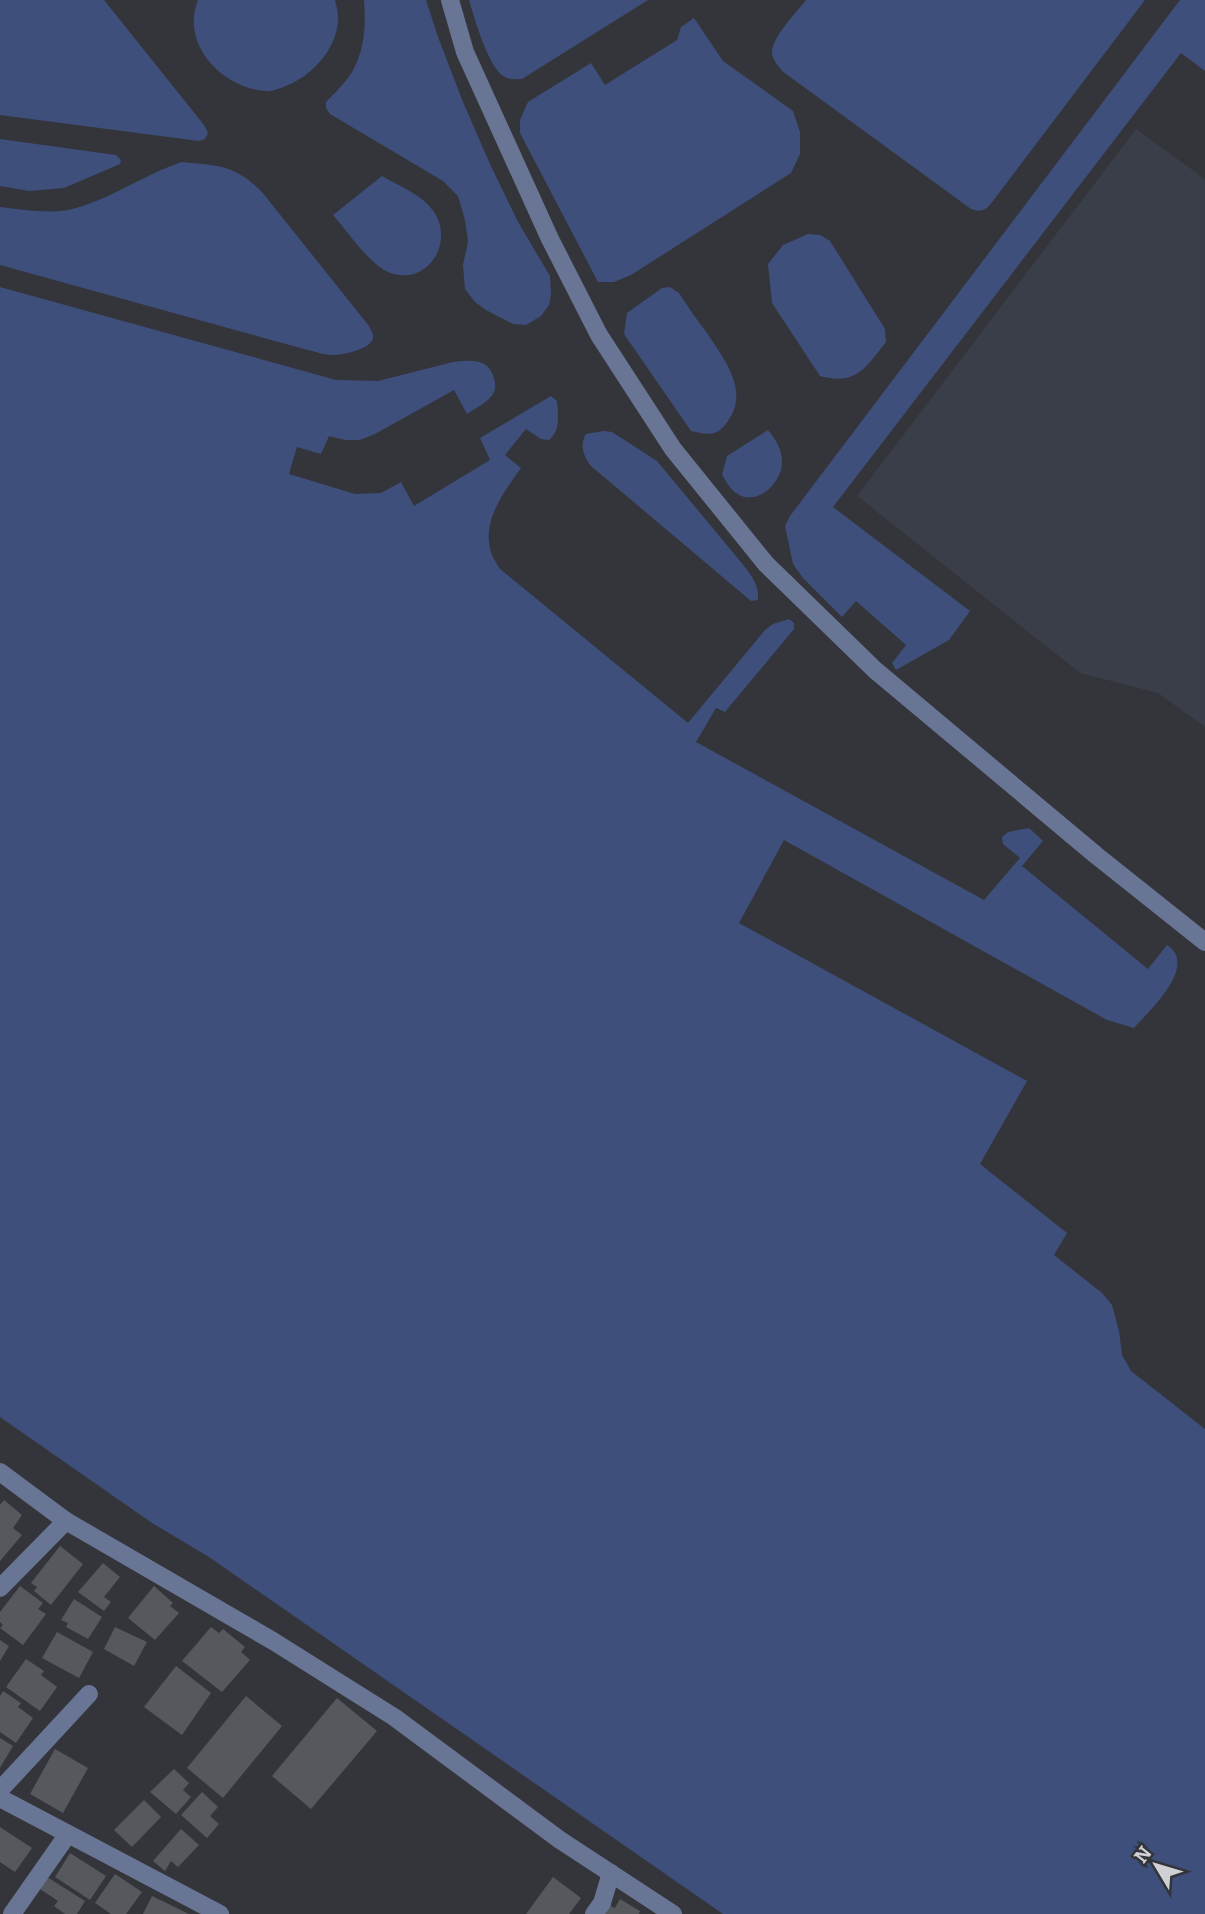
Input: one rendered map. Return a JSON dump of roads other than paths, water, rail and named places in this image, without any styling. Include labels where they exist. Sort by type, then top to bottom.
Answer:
[{"type":"street","points":[[450,0],[465,52],[550,239],[593,323],[673,449],[766,564],[875,670],[1097,856],[1205,942]]},
{"type":"street","points":[[0,1472],[66,1521],[273,1642],[394,1717],[550,1832],[673,1914]]},
{"type":"street","points":[[0,1588],[66,1521]]},
{"type":"street","points":[[0,1790],[89,1694]]},
{"type":"street","points":[[0,1798],[219,1914]]},
{"type":"street","points":[[12,1914],[68,1834]]},
{"type":"street","points":[[594,1914],[602,1903],[611,1873]]}]
